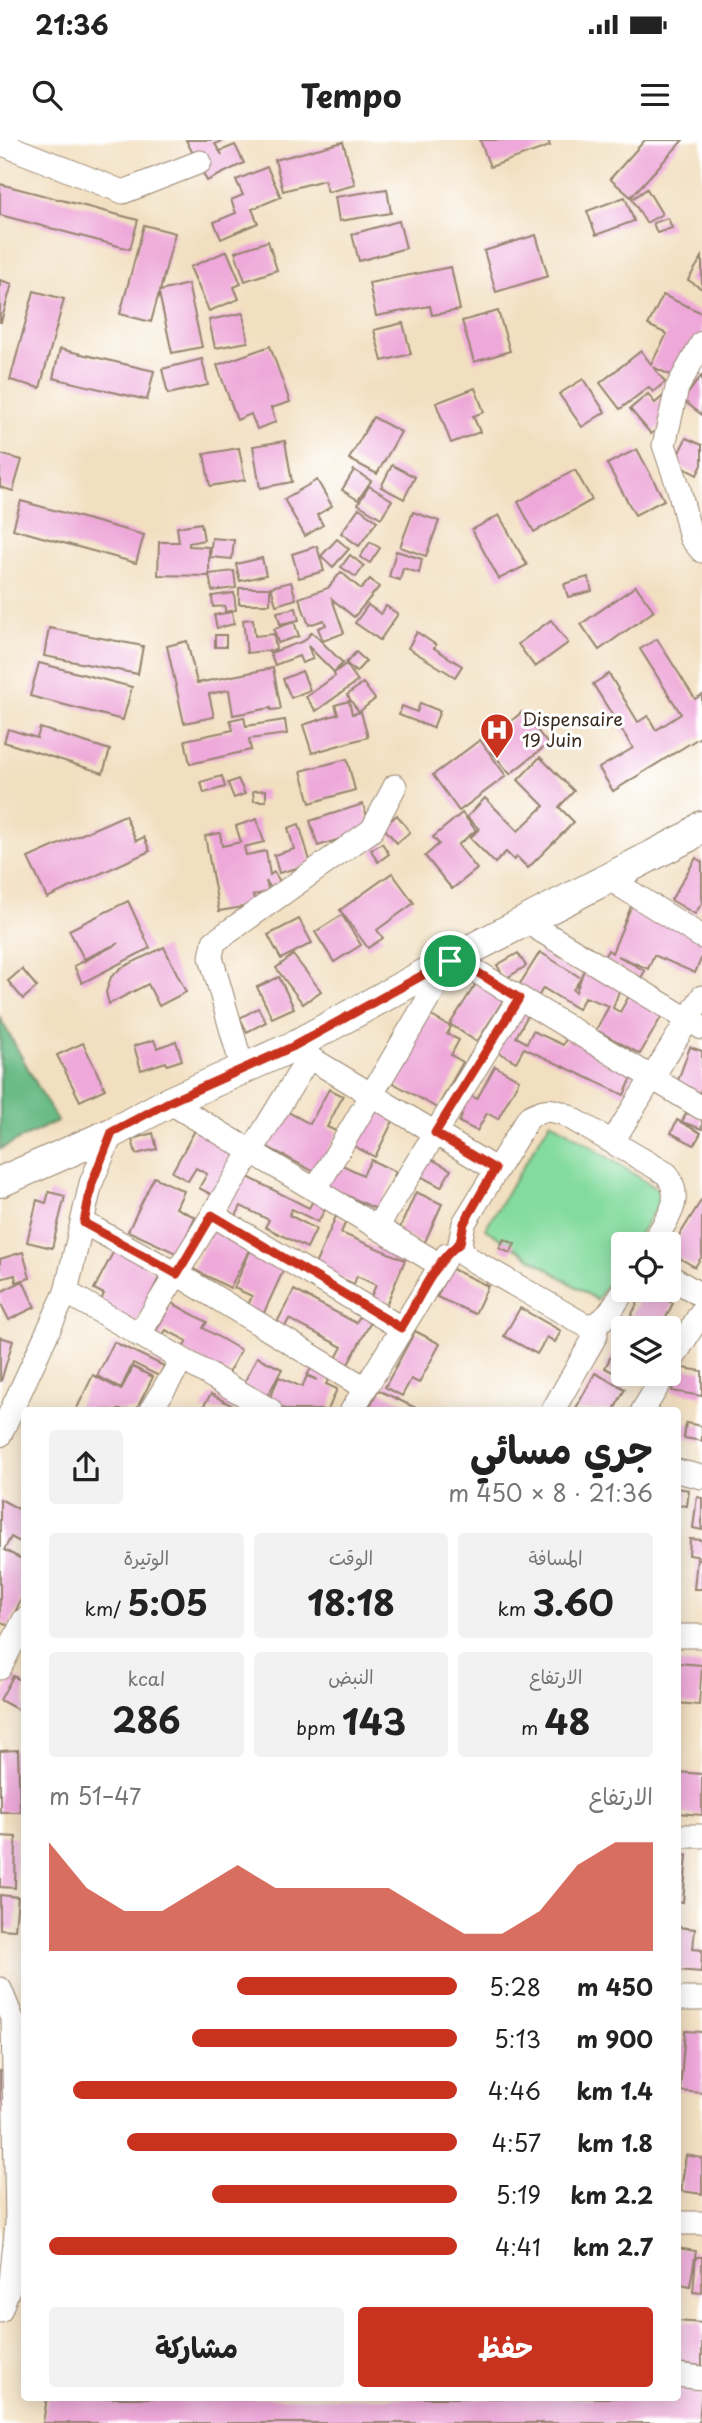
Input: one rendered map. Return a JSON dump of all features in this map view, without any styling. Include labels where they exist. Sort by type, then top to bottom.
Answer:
[{"type":"main road","points":[[0,1182],[112,1132],[169,1102],[243,1071],[300,1052],[452,960],[608,878],[697,836]]},
{"type":"street","points":[[0,143],[123,192],[200,162]]},
{"type":"street","points":[[702,343],[677,388],[664,445],[679,489],[691,538],[702,551]]},
{"type":"street","points":[[243,1071],[211,957],[214,942],[372,830],[395,786]]},
{"type":"street","points":[[608,878],[702,937]]},
{"type":"street","points":[[525,921],[695,1023]]},
{"type":"street","points":[[315,1190],[452,960],[702,1108]]},
{"type":"street","points":[[613,1140],[652,1078],[695,1023],[702,997]]},
{"type":"street","points":[[377,1227],[519,998]]},
{"type":"street","points":[[139,1335],[251,1152],[300,1052],[495,1169]]},
{"type":"street","points":[[169,1102],[440,1265]]},
{"type":"street","points":[[616,1302],[607,1317],[595,1325],[579,1323],[466,1256],[460,1243],[464,1223],[529,1117],[543,1110],[564,1114],[613,1140],[667,1174],[674,1185],[676,1197],[673,1208],[659,1232]]},
{"type":"street","points":[[2,1427],[66,1292],[92,1183],[112,1132]]},
{"type":"street","points":[[212,1215],[401,1328]]},
{"type":"street","points":[[84,1223],[177,1274],[365,1388]]},
{"type":"street","points":[[354,1407],[440,1265],[460,1243]]},
{"type":"street","points":[[681,1283],[702,1296]]},
{"type":"street","points":[[66,1292],[265,1407]]},
{"type":"street","points":[[681,1346],[702,1311]]},
{"type":"street","points":[[554,1407],[596,1335],[595,1325]]},
{"type":"street","points":[[153,1407],[182,1360]]},
{"type":"street","points":[[645,1407],[658,1386]]},
{"type":"street","points":[[681,1472],[702,1477]]},
{"type":"street","points":[[0,1668],[21,1626]]},
{"type":"street","points":[[681,1636],[702,1636]]},
{"type":"street","points":[[681,1836],[702,1836]]},
{"type":"street","points":[[0,1989],[13,2021],[17,2223],[10,2281],[0,2311]]},
{"type":"street","points":[[681,1999],[702,1999]]},
{"type":"street","points":[[681,2223],[702,2223]]},
{"type":"street","points":[[681,2375],[702,2378]]},
{"type":"green space","points":[[0,1018],[57,1121],[0,1149]]},
{"type":"green space","points":[[551,1121],[665,1194],[641,1232],[611,1232],[611,1278],[597,1300],[485,1229]]},
{"type":"building","points":[[186,140],[225,140],[215,144],[222,155],[220,151],[235,145],[244,163],[207,181]]},
{"type":"building","points":[[480,140],[548,140],[550,146],[490,167]]},
{"type":"building","points":[[645,140],[683,140],[631,197],[610,179]]},
{"type":"building","points":[[343,142],[355,185],[328,192],[324,180],[283,191],[275,160]]},
{"type":"building","points":[[267,167],[281,197],[252,209],[258,223],[221,239],[214,222],[236,213],[231,200],[243,195],[236,180]]},
{"type":"building","points":[[0,184],[138,220],[130,249],[0,215]]},
{"type":"building","points":[[387,189],[391,213],[339,221],[335,197]]},
{"type":"building","points":[[647,189],[662,214],[646,223],[632,199]]},
{"type":"building","points":[[625,197],[634,221],[596,235],[587,211]]},
{"type":"building","points":[[668,218],[672,228],[657,233],[653,223]]},
{"type":"building","points":[[399,221],[406,248],[359,261],[352,234]]},
{"type":"building","points":[[144,225],[175,233],[160,291],[188,284],[202,347],[172,353],[159,293],[151,322],[120,314]]},
{"type":"building","points":[[536,235],[548,276],[496,292],[484,251]]},
{"type":"building","points":[[268,241],[277,270],[245,281],[235,252]]},
{"type":"building","points":[[227,251],[241,284],[234,287],[239,299],[209,311],[190,267]]},
{"type":"building","points":[[702,257],[702,289],[688,280]]},
{"type":"building","points":[[451,267],[460,310],[432,315],[430,306],[376,316],[369,283]]},
{"type":"building","points":[[0,280],[12,284],[1,322],[0,322]]},
{"type":"building","points":[[34,291],[64,299],[40,388],[10,380]]},
{"type":"building","points":[[663,295],[702,313],[702,337],[681,380],[653,367],[665,382],[653,392],[649,387],[620,409],[600,383],[641,351],[651,364],[667,334],[648,325]]},
{"type":"building","points":[[498,311],[510,351],[474,362],[462,321]]},
{"type":"building","points":[[243,313],[248,342],[215,348],[209,320]]},
{"type":"building","points":[[403,323],[411,354],[382,361],[374,330]]},
{"type":"building","points":[[270,346],[290,402],[271,408],[276,422],[257,429],[251,414],[237,420],[217,365]]},
{"type":"building","points":[[60,349],[154,371],[147,400],[53,378]]},
{"type":"building","points":[[202,359],[208,385],[168,394],[162,369]]},
{"type":"building","points":[[702,375],[702,415],[683,400]]},
{"type":"building","points":[[583,379],[605,412],[582,427],[559,394]]},
{"type":"building","points":[[475,388],[484,412],[473,416],[480,432],[451,443],[436,403]]},
{"type":"building","points":[[668,392],[681,408],[651,434],[630,409],[648,394],[655,403]]},
{"type":"building","points":[[373,417],[401,432],[377,474],[349,459]]},
{"type":"building","points":[[686,438],[702,445],[702,465],[697,475],[674,463]]},
{"type":"building","points":[[285,441],[292,482],[260,488],[253,446]]},
{"type":"building","points":[[239,448],[245,480],[210,486],[204,454]]},
{"type":"building","points":[[637,449],[664,500],[635,515],[607,464]]},
{"type":"building","points":[[0,454],[22,460],[13,491],[0,487]]},
{"type":"building","points":[[392,465],[415,477],[404,499],[381,487]]},
{"type":"building","points":[[354,470],[371,481],[358,500],[342,490]]},
{"type":"building","points":[[575,470],[592,500],[534,532],[518,502]]},
{"type":"building","points":[[317,480],[332,506],[317,515],[323,525],[305,536],[284,499]]},
{"type":"building","points":[[369,486],[392,500],[381,518],[358,504]]},
{"type":"building","points":[[21,501],[144,535],[136,563],[13,529]]},
{"type":"building","points":[[359,508],[377,521],[359,546],[341,533]]},
{"type":"building","points":[[413,512],[439,521],[426,556],[400,547]]},
{"type":"building","points":[[499,515],[527,565],[499,579],[472,530]]},
{"type":"building","points":[[201,523],[204,540],[189,543],[189,546],[209,547],[209,576],[158,575],[159,542],[179,542],[177,527]]},
{"type":"building","points":[[212,538],[234,540],[232,559],[210,557]]},
{"type":"building","points":[[337,539],[349,549],[333,567],[321,556]]},
{"type":"building","points":[[370,542],[380,548],[370,563],[360,557]]},
{"type":"building","points":[[317,546],[324,571],[299,578],[292,554]]},
{"type":"building","points":[[396,551],[422,559],[419,573],[403,568],[400,580],[389,577]]},
{"type":"building","points":[[350,555],[364,566],[356,577],[341,567]]},
{"type":"building","points":[[262,558],[266,575],[240,581],[236,564]]},
{"type":"building","points":[[234,571],[236,588],[212,591],[209,574]]},
{"type":"building","points":[[341,572],[361,589],[370,579],[379,587],[354,617],[332,599],[344,633],[323,641],[318,628],[326,625],[324,620],[309,625],[299,598],[328,588]]},
{"type":"building","points":[[588,577],[592,591],[568,597],[564,584]]},
{"type":"building","points":[[291,582],[296,599],[276,605],[271,587]]},
{"type":"building","points":[[636,586],[654,611],[599,650],[581,624]]},
{"type":"building","points":[[239,588],[270,588],[270,604],[239,604]]},
{"type":"building","points":[[234,593],[236,610],[225,612],[225,606],[213,607],[212,596]]},
{"type":"building","points":[[368,605],[381,614],[386,606],[398,614],[380,640],[355,623]]},
{"type":"building","points":[[296,608],[299,620],[280,624],[277,612]]},
{"type":"building","points":[[232,612],[234,624],[217,628],[214,615]]},
{"type":"building","points":[[253,619],[255,636],[274,634],[276,650],[247,653],[243,620]]},
{"type":"building","points":[[551,620],[568,643],[535,667],[518,644]]},
{"type":"building","points":[[294,622],[299,636],[278,643],[274,629]]},
{"type":"building","points":[[49,628],[143,646],[138,674],[44,656]]},
{"type":"building","points":[[312,632],[343,663],[334,672],[308,646],[313,659],[302,663],[299,656],[275,665],[270,653],[304,641]]},
{"type":"building","points":[[417,632],[436,645],[434,648],[462,666],[455,677],[408,648]]},
{"type":"building","points":[[215,635],[226,635],[226,647],[215,647]]},
{"type":"building","points":[[657,639],[695,699],[702,695],[702,736],[613,791],[599,768],[633,748],[593,684],[609,674],[638,722],[648,716],[656,730],[681,714],[640,649]]},
{"type":"building","points":[[187,641],[197,683],[273,668],[281,709],[271,708],[233,715],[229,690],[209,694],[214,717],[184,723],[167,646]]},
{"type":"building","points":[[356,652],[366,661],[356,672],[346,663]]},
{"type":"building","points":[[39,663],[132,687],[123,720],[30,696]]},
{"type":"building","points":[[346,664],[358,681],[316,711],[306,697],[335,676],[334,673]]},
{"type":"building","points":[[302,671],[310,690],[291,698],[283,679]]},
{"type":"building","points":[[363,683],[375,699],[359,712],[347,695]]},
{"type":"building","points":[[349,701],[352,714],[361,712],[368,737],[312,753],[303,725],[338,714],[335,705]]},
{"type":"building","points":[[420,703],[440,711],[433,728],[399,715],[402,706],[417,712]]},
{"type":"building","points":[[522,712],[548,744],[510,774],[491,751],[498,745],[492,737]]},
{"type":"building","points":[[244,717],[246,726],[285,720],[287,734],[249,739],[251,750],[190,764],[185,740],[233,730],[230,720]]},
{"type":"building","points":[[40,728],[110,750],[103,773],[4,742],[8,729],[37,738]]},
{"type":"building","points":[[480,740],[506,776],[459,811],[433,775]]},
{"type":"building","points":[[540,757],[574,791],[559,807],[574,822],[528,868],[517,857],[514,860],[506,852],[495,863],[470,838],[479,829],[467,817],[485,798],[518,831],[544,806],[518,780]]},
{"type":"building","points":[[347,759],[355,790],[310,803],[301,771]]},
{"type":"building","points":[[222,776],[225,787],[204,793],[201,782]]},
{"type":"building","points":[[238,779],[245,794],[234,798],[228,783]]},
{"type":"building","points":[[266,790],[266,801],[254,801],[253,791]]},
{"type":"building","points":[[363,804],[371,829],[318,846],[310,821]]},
{"type":"building","points":[[462,813],[476,830],[458,845],[477,869],[452,889],[425,856],[439,844],[433,837]]},
{"type":"building","points":[[125,815],[136,841],[144,837],[150,851],[47,898],[28,858]]},
{"type":"building","points":[[397,815],[410,832],[397,843],[383,827]]},
{"type":"building","points":[[257,819],[264,842],[244,847],[246,855],[266,851],[270,875],[274,872],[281,883],[272,889],[266,881],[269,892],[253,895],[255,905],[219,911],[205,836],[220,833],[222,846],[241,842],[236,826]]},
{"type":"building","points":[[299,824],[311,864],[279,873],[274,855],[294,849],[288,828]]},
{"type":"building","points":[[382,843],[389,854],[378,862],[371,850]]},
{"type":"building","points":[[696,858],[702,862],[702,903],[695,914],[671,900]]},
{"type":"building","points":[[392,873],[414,903],[377,930],[383,938],[368,948],[340,910]]},
{"type":"building","points":[[128,901],[150,948],[82,983],[74,966],[119,943],[84,959],[69,930]]},
{"type":"building","points":[[633,902],[702,942],[702,957],[695,973],[654,955],[648,969],[618,956],[645,971],[640,979],[603,959],[608,950],[612,953]]},
{"type":"building","points":[[342,915],[361,945],[334,962],[315,932]]},
{"type":"building","points":[[299,919],[312,943],[281,959],[268,935]]},
{"type":"building","points":[[164,947],[186,992],[159,1006],[148,984],[109,1004],[106,992],[111,977],[121,968]]},
{"type":"building","points":[[540,952],[581,978],[573,990],[576,992],[585,967],[623,980],[613,1008],[620,1012],[629,996],[663,1014],[640,1054],[596,1030],[609,1006],[585,997],[578,1009],[543,988],[537,999],[518,987]]},
{"type":"building","points":[[518,953],[526,966],[505,979],[497,965]]},
{"type":"building","points":[[293,955],[321,991],[303,1004],[276,968]]},
{"type":"building","points":[[22,969],[37,987],[23,999],[8,981]]},
{"type":"building","points":[[279,977],[294,1008],[272,1018],[257,987]]},
{"type":"building","points":[[477,982],[504,999],[477,1042],[450,1024]]},
{"type":"building","points":[[258,1008],[266,1022],[247,1032],[240,1018]]},
{"type":"building","points":[[517,1008],[528,1015],[516,1037],[527,1043],[533,1031],[563,1045],[568,1034],[596,1047],[592,1055],[606,1062],[636,1069],[624,1095],[524,1048],[516,1062],[493,1049]]},
{"type":"building","points":[[426,1013],[451,1027],[447,1034],[459,1040],[451,1055],[463,1062],[437,1108],[388,1080]]},
{"type":"building","points":[[154,1040],[157,1048],[176,1041],[182,1060],[141,1070],[134,1046]]},
{"type":"building","points":[[83,1043],[105,1089],[80,1101],[57,1055]]},
{"type":"building","points":[[690,1047],[702,1051],[702,1088],[699,1094],[676,1086]]},
{"type":"building","points":[[495,1066],[519,1080],[498,1119],[487,1113],[477,1131],[459,1122],[462,1116],[451,1110],[461,1090],[477,1099]]},
{"type":"building","points":[[329,1089],[343,1096],[327,1127],[338,1132],[316,1173],[260,1143],[279,1107],[310,1124]]},
{"type":"building","points":[[367,1106],[394,1119],[375,1157],[348,1143]]},
{"type":"building","points":[[686,1113],[702,1118],[702,1129],[682,1122]]},
{"type":"building","points":[[677,1120],[701,1133],[694,1145],[671,1133]]},
{"type":"building","points":[[199,1123],[243,1147],[216,1197],[199,1188],[207,1174],[196,1168],[188,1181],[172,1172]]},
{"type":"building","points":[[153,1133],[157,1149],[136,1154],[132,1139]]},
{"type":"building","points":[[424,1155],[451,1170],[441,1187],[414,1173]]},
{"type":"building","points":[[371,1160],[396,1172],[378,1210],[323,1184],[334,1161],[363,1175]]},
{"type":"building","points":[[244,1175],[309,1208],[314,1199],[327,1206],[318,1222],[292,1209],[289,1215],[316,1229],[307,1248],[265,1227],[269,1220],[241,1206],[236,1216],[226,1211]]},
{"type":"building","points":[[154,1177],[184,1191],[176,1208],[195,1217],[178,1254],[128,1231]]},
{"type":"building","points":[[49,1192],[65,1196],[52,1248],[27,1242],[37,1200],[46,1203]]},
{"type":"building","points":[[416,1192],[442,1204],[424,1244],[398,1232]]},
{"type":"building","points":[[702,1199],[702,1256],[695,1267],[681,1259],[681,1233]]},
{"type":"building","points":[[336,1216],[346,1221],[341,1233],[405,1260],[385,1308],[369,1301],[376,1285],[357,1276],[354,1284],[314,1267]]},
{"type":"building","points":[[215,1224],[253,1243],[230,1288],[193,1269]]},
{"type":"building","points":[[504,1239],[515,1244],[510,1253],[499,1248]]},
{"type":"building","points":[[117,1245],[160,1276],[136,1323],[99,1304],[104,1294],[94,1289]]},
{"type":"building","points":[[250,1251],[285,1267],[262,1317],[246,1310],[252,1296],[234,1288]]},
{"type":"building","points":[[23,1252],[30,1278],[16,1282],[15,1275],[0,1279],[0,1259]]},
{"type":"building","points":[[450,1268],[488,1286],[475,1314],[437,1297]]},
{"type":"building","points":[[23,1281],[35,1307],[9,1320],[0,1302],[0,1292]]},
{"type":"building","points":[[294,1290],[356,1323],[361,1314],[372,1320],[346,1368],[334,1362],[342,1347],[289,1319],[283,1330],[275,1326]]},
{"type":"building","points":[[638,1302],[673,1303],[667,1316],[631,1316]]},
{"type":"building","points":[[172,1303],[207,1322],[203,1328],[241,1350],[227,1375],[182,1350],[187,1341],[166,1330],[160,1340],[153,1336]]},
{"type":"building","points":[[520,1308],[561,1331],[555,1342],[547,1337],[537,1354],[504,1336]]},
{"type":"building","points":[[415,1331],[440,1344],[419,1383],[411,1379],[402,1396],[385,1387]]},
{"type":"building","points":[[0,1337],[13,1341],[1,1381],[0,1381]]},
{"type":"building","points":[[114,1342],[164,1366],[159,1376],[133,1363],[121,1388],[97,1376]]},
{"type":"building","points":[[611,1356],[611,1371],[605,1368]]},
{"type":"building","points":[[257,1357],[282,1369],[267,1397],[243,1385]]},
{"type":"building","points":[[316,1361],[334,1371],[326,1384],[337,1389],[329,1407],[280,1407],[268,1402],[279,1377],[302,1387],[307,1376],[317,1380],[307,1375]]},
{"type":"building","points":[[133,1367],[153,1377],[138,1407],[77,1407],[93,1375],[121,1390]]},
{"type":"building","points":[[681,1368],[702,1371],[702,1396],[672,1391],[673,1386],[681,1386]]},
{"type":"building","points":[[595,1373],[611,1382],[611,1386],[625,1389],[616,1407],[577,1407]]},
{"type":"building","points":[[378,1390],[414,1407],[370,1407]]},
{"type":"building","points":[[211,1394],[235,1407],[203,1407]]},
{"type":"building","points":[[686,1423],[702,1426],[702,1441],[684,1438]]},
{"type":"building","points":[[681,1489],[689,1490],[687,1506],[681,1505]]},
{"type":"building","points":[[697,1497],[702,1498],[702,1530],[693,1528]]},
{"type":"building","points":[[0,1499],[21,1510],[21,1542],[11,1537],[4,1550],[21,1558],[21,1600],[9,1626],[0,1621]]},
{"type":"building","points":[[690,1539],[702,1540],[702,1557],[689,1555]]},
{"type":"building","points":[[697,1559],[702,1560],[702,1589],[694,1589]]},
{"type":"building","points":[[681,1663],[702,1665],[699,1705],[681,1703]]},
{"type":"building","points":[[13,1676],[21,1680],[21,1711],[0,1700]]},
{"type":"building","points":[[18,1750],[20,1812],[0,1812],[0,1751]]},
{"type":"building","points":[[681,1772],[702,1774],[702,1815],[681,1813]]},
{"type":"building","points":[[0,1836],[16,1837],[15,1888],[0,1887]]},
{"type":"building","points":[[681,1854],[687,1855],[681,1902]]},
{"type":"building","points":[[0,1895],[18,1897],[15,1930],[0,1929]]},
{"type":"building","points":[[681,1927],[695,1929],[693,1949],[702,1950],[701,1972],[681,1970]]},
{"type":"building","points":[[685,2031],[702,2032],[702,2093],[681,2091]]},
{"type":"building","points":[[0,2071],[13,2072],[8,2129],[0,2128]]},
{"type":"building","points":[[686,2155],[702,2158],[702,2194],[681,2191]]},
{"type":"building","points":[[681,2249],[696,2251],[690,2286],[681,2284]]},
{"type":"building","points":[[696,2257],[702,2257],[702,2293],[693,2292]]},
{"type":"building","points":[[681,2321],[702,2323],[702,2366],[681,2363]]},
{"type":"building","points":[[681,2385],[702,2388],[699,2423],[43,2423],[47,2401],[681,2401]]},
{"type":"place","name":"Dispensaire 19 Juin","points":[[497,760]]},
{"type":"route","points":[[454,958],[519,998],[435,1133],[495,1169],[464,1223],[460,1243],[440,1265],[401,1328],[212,1215],[177,1274],[84,1223],[92,1183],[112,1132],[169,1102],[292,1047],[450,961],[454,958]]}]
